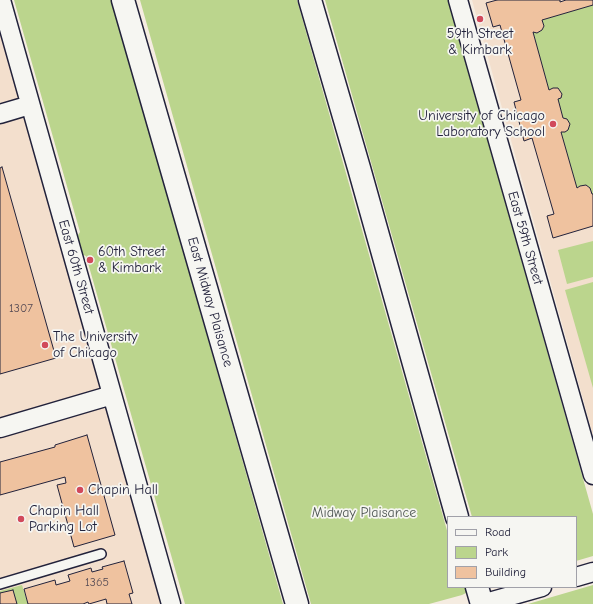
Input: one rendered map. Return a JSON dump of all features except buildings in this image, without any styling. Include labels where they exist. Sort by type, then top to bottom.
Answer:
[{"type":"street","name":"East 60th Street","points":[[1,0],[4,30],[30,105],[171,604]]},
{"type":"street","name":"East Midway Plaisance","points":[[123,0],[296,604]]},
{"type":"street","points":[[310,0],[457,516]]},
{"type":"street","name":"East 59th Street","points":[[458,0],[593,475]]},
{"type":"street","points":[[0,114],[30,105]]},
{"type":"street","points":[[0,428],[112,395]]},
{"type":"street","points":[[577,577],[593,572]]},
{"type":"street","points":[[477,588],[482,604],[538,588]]},
{"type":"lane","points":[[0,584],[102,554]]},
{"type":"shaded area","name":"University of Chicago Laboratory School","points":[[472,0],[593,0],[593,435]]},
{"type":"shaded area","name":"The University of Chicago","points":[[0,27],[163,604],[0,604]]},
{"type":"green space","points":[[14,0],[112,0],[283,604],[185,604],[86,256],[81,254],[76,238],[80,232]]},
{"type":"green space","name":"Midway Plaisance","points":[[140,0],[297,0],[447,530],[447,588],[468,588],[466,593],[462,595],[429,604],[311,604]]},
{"type":"green space","points":[[325,0],[448,0],[481,118],[486,121],[490,138],[488,142],[593,514],[593,556],[577,561],[577,516],[472,516]]},
{"type":"green space","points":[[593,5],[592,194],[590,188],[586,185],[577,188],[561,132],[568,130],[570,124],[567,119],[563,118],[558,99],[561,98],[562,94],[558,88],[549,90],[533,32],[537,33],[542,30],[544,26],[542,20]]},
{"type":"green space","points":[[593,241],[593,277],[567,284],[558,250]]},
{"type":"green space","points":[[593,282],[593,388],[565,290]]},
{"type":"green space","points":[[22,585],[28,604],[0,604],[0,591]]},
{"type":"green space","points":[[593,585],[593,604],[528,604]]},
{"type":"place","name":"59th Street & Kimbark","points":[[480,19]]},
{"type":"place","name":"University of Chicago Laboratory School","points":[[553,124]]},
{"type":"place","name":"60th Street & Kimbark","points":[[90,260]]},
{"type":"place","name":"The University of Chicago","points":[[45,345]]},
{"type":"place","name":"Chapin Hall","points":[[80,490]]},
{"type":"place","name":"Chapin Hall Parking Lot","points":[[21,519]]}]
